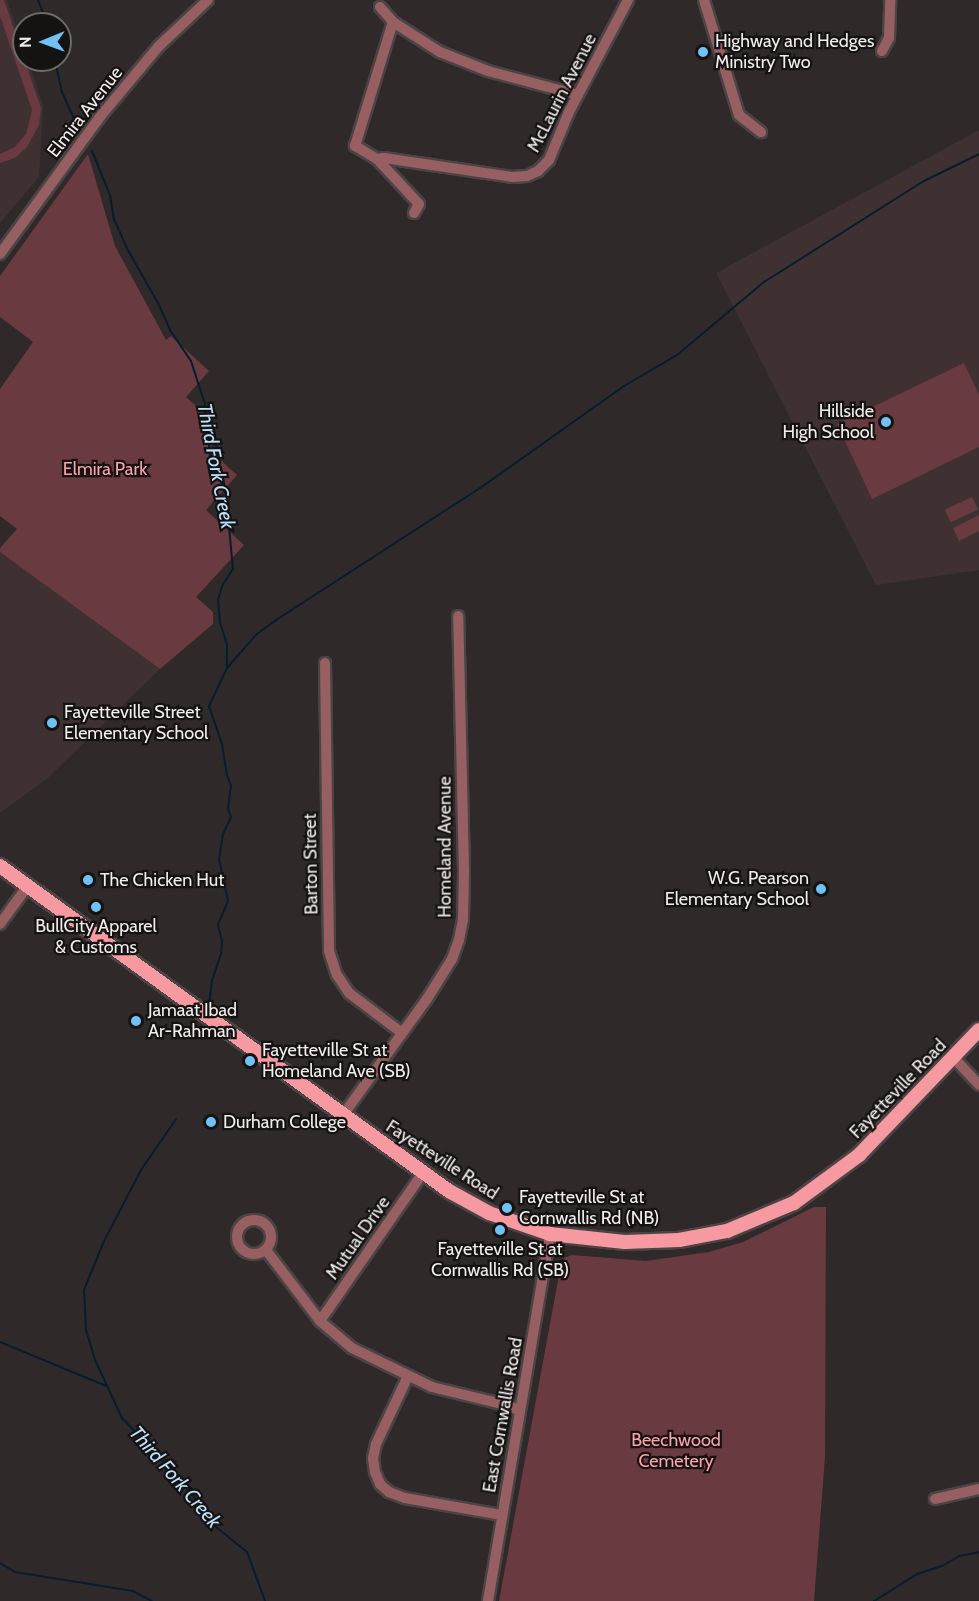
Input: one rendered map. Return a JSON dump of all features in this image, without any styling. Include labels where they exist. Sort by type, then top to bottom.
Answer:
[{"type":"main road","name":"Fayetteville Road","points":[[0,866],[423,1173],[489,1213],[550,1234],[591,1240],[650,1242],[727,1231],[758,1220],[797,1201],[850,1163],[979,1030]]},
{"type":"street","name":"Elmira Avenue","points":[[0,255],[99,118],[159,46],[208,0]]},
{"type":"street","name":"McLaurin Avenue","points":[[381,163],[384,158],[512,177],[526,176],[538,171],[549,160],[578,95],[628,0]]},
{"type":"street","points":[[704,0],[739,115],[761,132]]},
{"type":"street","points":[[882,51],[889,38],[890,0]]},
{"type":"street","points":[[380,7],[393,22],[450,56],[525,82],[578,95]]},
{"type":"street","points":[[393,22],[355,146],[381,163],[419,204],[414,213]]},
{"type":"street","name":"Homeland Avenue","points":[[343,1115],[402,1034],[452,959],[463,919],[458,616]]},
{"type":"street","name":"Barton Street","points":[[325,663],[329,951],[337,975],[349,993],[402,1034]]},
{"type":"street","points":[[0,924],[27,887]]},
{"type":"street","points":[[953,1057],[979,1084]]},
{"type":"street","name":"Mutual Drive","points":[[320,1322],[423,1173]]},
{"type":"street","name":"East Cornwallis Road","points":[[488,1601],[550,1234]]},
{"type":"street","points":[[266,1250],[320,1322],[352,1348],[432,1387],[510,1406],[520,1411]]},
{"type":"street","points":[[408,1376],[376,1444],[373,1458],[380,1484],[389,1492],[405,1498],[501,1515]]},
{"type":"street","points":[[935,1499],[979,1489]]},
{"type":"shaded area","points":[[0,0],[7,0],[12,15],[12,72],[32,72],[43,106],[39,177],[0,223]]},
{"type":"shaded area","name":"Hillside High School","points":[[979,130],[979,570],[876,585],[716,273]]},
{"type":"shaded area","name":"Fayetteville Street Elementary School","points":[[0,552],[160,669],[49,777],[0,813]]},
{"type":"green space","points":[[0,0],[4,0],[12,23],[12,51],[0,16]]},
{"type":"green space","points":[[19,72],[29,72],[41,108],[39,125],[27,147],[15,158],[0,163],[0,154],[15,147],[26,134],[32,110]]},
{"type":"green space","name":"Elmira Park","points":[[88,154],[115,246],[166,340],[171,336],[209,371],[186,397],[205,414],[216,440],[208,449],[237,475],[206,510],[244,545],[196,597],[213,612],[213,624],[160,669],[0,552],[0,548],[17,529],[0,516],[0,389],[33,342],[0,317],[0,276]]},
{"type":"green space","points":[[964,363],[979,395],[979,447],[872,499],[837,424]]},
{"type":"green space","points":[[972,497],[978,510],[951,522],[945,510]]},
{"type":"green space","points":[[979,515],[979,531],[959,541],[953,528]]},
{"type":"green space","name":"Beechwood Cemetery","points":[[814,1207],[826,1207],[825,1457],[814,1601],[499,1601],[561,1264],[564,1258],[572,1255],[646,1261],[709,1252],[743,1242]]},
{"type":"waterway","name":"Third Fork Creek","points":[[38,0],[42,12]]},
{"type":"waterway","name":"Third Fork Creek","points":[[58,72],[62,92],[77,125]]},
{"type":"waterway","name":"Third Fork Creek","points":[[92,151],[110,195],[114,219],[129,252],[159,305],[170,330],[191,361],[205,404],[210,456],[226,494],[233,569],[222,586],[218,600],[220,622],[227,645],[227,668],[209,706],[222,744],[231,786],[228,808],[231,817],[223,834],[219,859],[228,901],[218,925],[222,941],[221,954],[212,980],[209,1005]]},
{"type":"waterway","points":[[227,668],[257,634],[276,620],[480,488],[624,386],[677,355],[764,282],[924,181],[979,154]]},
{"type":"waterway","name":"Third Fork Creek","points":[[176,1119],[141,1170],[104,1241],[84,1290],[86,1330],[96,1362],[122,1418],[142,1439],[156,1449],[173,1479],[191,1491],[206,1519],[247,1552],[265,1601]]},
{"type":"waterway","points":[[0,1342],[106,1386]]},
{"type":"waterway","points":[[874,1601],[917,1574],[942,1566],[959,1556],[979,1552]]},
{"type":"waterway","points":[[0,1563],[15,1572],[133,1591],[152,1601]]},
{"type":"place","name":"Highway and Hedges Ministry Two","points":[[703,52]]},
{"type":"place","name":"Hillside High School","points":[[886,422]]},
{"type":"place","name":"Fayetteville Street Elementary School","points":[[52,723]]},
{"type":"place","name":"The Chicken Hut","points":[[88,880]]},
{"type":"place","name":"W.G. Pearson Elementary School","points":[[821,889]]},
{"type":"place","name":"BullCity Apparel & Customs","points":[[96,907]]},
{"type":"place","name":"Jamaat Ibad Ar-Rahman","points":[[136,1021]]},
{"type":"place","name":"Fayetteville St at Homeland Ave (SB)","points":[[250,1061]]},
{"type":"place","name":"Durham College","points":[[211,1122]]},
{"type":"place","name":"Fayetteville St at Cornwallis Rd (NB)","points":[[507,1208]]},
{"type":"place","name":"Fayetteville St at Cornwallis Rd (SB)","points":[[500,1230]]}]
